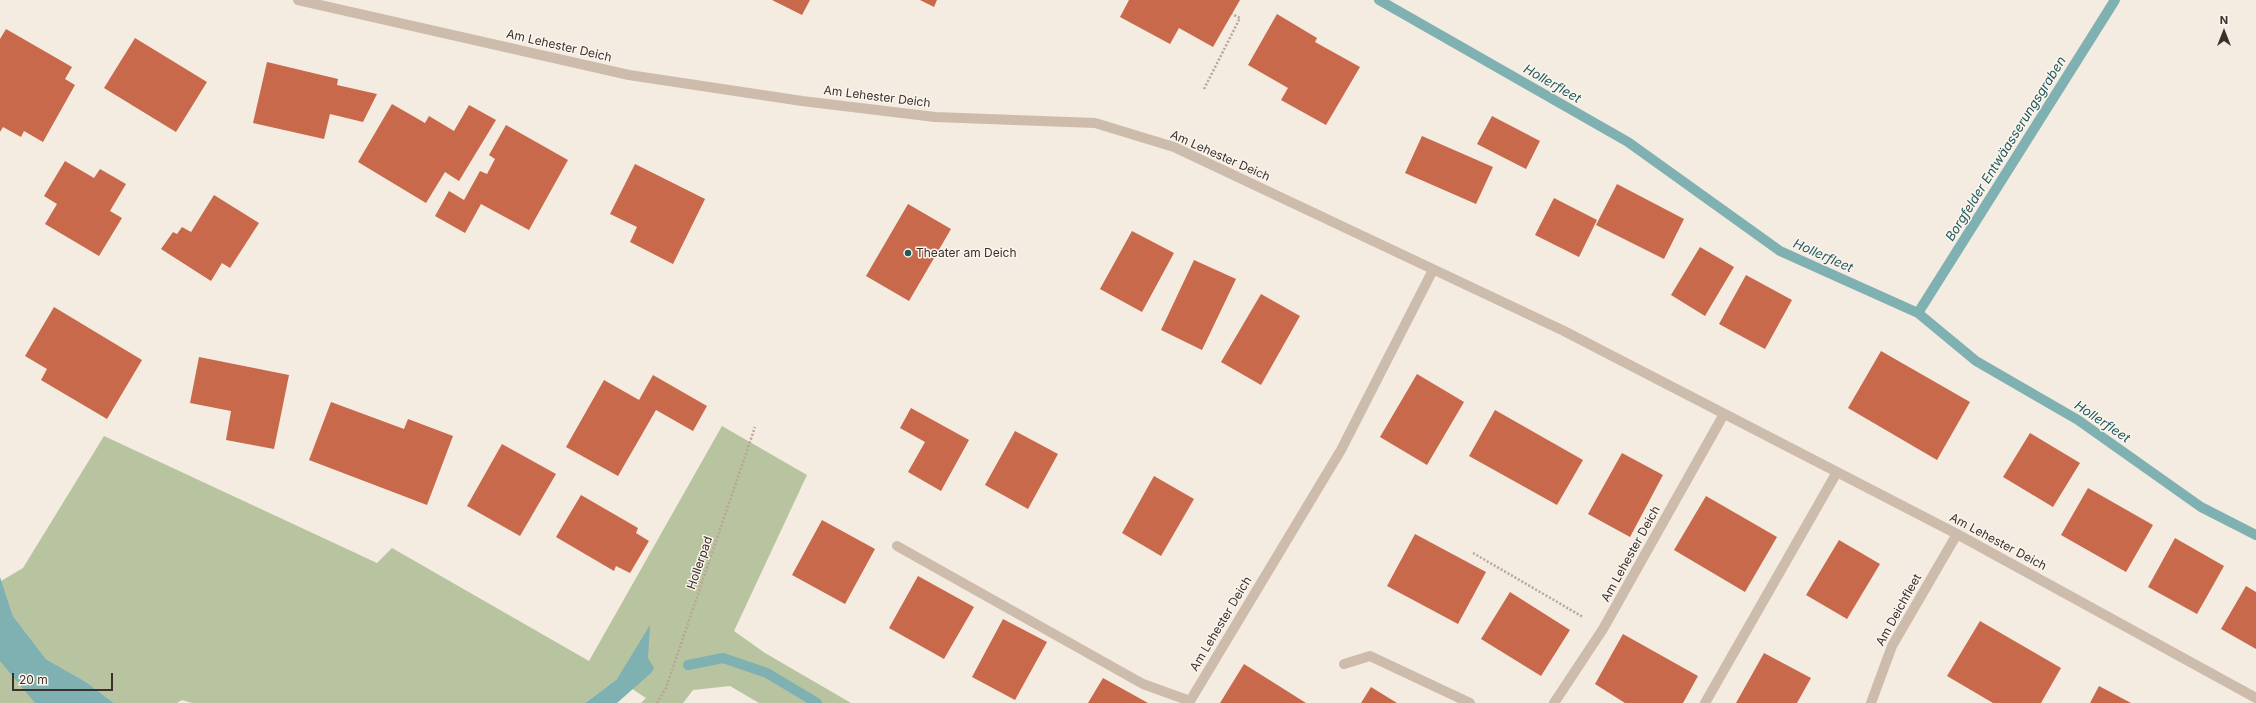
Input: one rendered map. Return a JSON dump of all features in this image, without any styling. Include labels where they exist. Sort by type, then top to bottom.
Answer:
[{"type":"street","name":"Am Lehester Deich","points":[[298,0],[629,75],[802,101],[935,117],[1095,123],[1174,147],[1564,331],[1957,534],[2256,698]]},
{"type":"street","name":"Am Lehester Deich","points":[[897,546],[1143,684],[1190,701],[1341,450],[1433,270]]},
{"type":"street","name":"Am Lehester Deich","points":[[1554,703],[1603,629],[1724,414]]},
{"type":"street","points":[[1705,703],[1837,472]]},
{"type":"street","name":"Am Deichfleet","points":[[1871,703],[1892,646],[1957,534]]},
{"type":"street","points":[[1344,664],[1370,656],[1470,703]]},
{"type":"path","points":[[1204,89],[1240,18],[1232,14]]},
{"type":"path","name":"Hollerpad","points":[[657,703],[666,688],[755,427]]},
{"type":"path","points":[[1473,552],[1603,629]]},
{"type":"green space","points":[[722,426],[807,475],[734,631],[765,653],[851,703],[759,703],[730,686],[693,690],[683,703],[641,703],[646,698],[617,679],[585,703],[192,703],[182,700],[177,703],[114,703],[86,682],[46,659],[13,616],[1,581],[23,568],[104,436],[377,563],[392,548],[589,661]]},
{"type":"green space","points":[[0,619],[59,703],[0,703]]},
{"type":"water","points":[[0,577],[13,616],[46,659],[86,682],[114,703],[35,703],[0,661]]},
{"type":"water","points":[[650,625],[648,658],[654,668],[651,673],[617,703],[585,703],[617,679]]},
{"type":"building","points":[[772,0],[810,0],[802,15]]},
{"type":"building","points":[[920,0],[937,0],[934,7]]},
{"type":"building","points":[[1129,0],[1240,0],[1213,47],[1179,28],[1170,44],[1120,17]]},
{"type":"building","points":[[1277,14],[1317,38],[1315,42],[1360,67],[1326,125],[1281,100],[1288,88],[1248,65]]},
{"type":"building","points":[[6,29],[72,67],[65,79],[75,85],[43,142],[24,131],[21,137],[3,127],[0,132],[0,39]]},
{"type":"building","points":[[135,38],[207,82],[176,132],[104,88]]},
{"type":"building","points":[[267,62],[338,79],[337,85],[377,94],[363,122],[330,114],[324,139],[253,123]]},
{"type":"building","points":[[392,104],[425,123],[429,116],[454,131],[469,105],[496,120],[459,181],[445,172],[426,203],[358,162]]},
{"type":"building","points":[[1492,116],[1540,141],[1526,169],[1477,144]]},
{"type":"building","points":[[506,125],[568,160],[529,230],[481,204],[465,233],[435,216],[449,191],[464,200],[480,171],[487,174],[495,159],[489,155]]},
{"type":"building","points":[[1422,136],[1493,167],[1476,204],[1405,173]]},
{"type":"building","points":[[65,161],[94,178],[100,169],[126,184],[110,211],[122,218],[99,256],[45,224],[57,204],[44,196]]},
{"type":"building","points":[[635,164],[705,199],[673,264],[630,242],[637,227],[610,214]]},
{"type":"building","points":[[1617,184],[1684,219],[1664,259],[1596,225]]},
{"type":"building","points":[[214,195],[259,223],[230,268],[222,263],[211,281],[161,249],[173,232],[177,234],[182,227],[191,232]]},
{"type":"building","points":[[1554,198],[1597,220],[1579,257],[1535,235]]},
{"type":"building","name":"Theater am Deich","points":[[908,204],[951,229],[909,301],[866,276]]},
{"type":"building","points":[[1132,231],[1174,253],[1142,312],[1100,289]]},
{"type":"building","points":[[1700,247],[1734,267],[1705,316],[1671,295]]},
{"type":"building","points":[[1194,260],[1236,279],[1202,350],[1161,330]]},
{"type":"building","points":[[1746,275],[1792,300],[1765,349],[1719,324]]},
{"type":"building","points":[[1261,294],[1300,316],[1261,385],[1221,362]]},
{"type":"building","points":[[54,307],[142,360],[107,419],[41,380],[47,369],[25,356]]},
{"type":"building","points":[[1881,351],[1970,402],[1937,460],[1848,408]]},
{"type":"building","points":[[199,357],[289,375],[274,449],[226,440],[231,411],[190,403]]},
{"type":"building","points":[[1417,374],[1464,402],[1427,465],[1380,437]]},
{"type":"building","points":[[653,375],[707,406],[693,431],[656,410],[618,476],[566,447],[604,380],[639,400]]},
{"type":"building","points":[[331,402],[404,429],[408,419],[453,436],[427,505],[309,460]]},
{"type":"building","points":[[911,408],[969,440],[941,491],[908,472],[925,442],[900,428]]},
{"type":"building","points":[[1495,410],[1583,460],[1557,505],[1469,456]]},
{"type":"building","points":[[1015,431],[1058,454],[1028,509],[985,485]]},
{"type":"building","points":[[2030,433],[2080,463],[2053,507],[2003,477]]},
{"type":"building","points":[[502,444],[556,474],[520,536],[467,506]]},
{"type":"building","points":[[1622,453],[1663,475],[1630,537],[1588,514]]},
{"type":"building","points":[[1154,476],[1194,499],[1161,556],[1122,533]]},
{"type":"building","points":[[2088,488],[2153,525],[2126,572],[2061,535]]},
{"type":"building","points":[[581,495],[638,528],[636,533],[649,541],[630,573],[616,566],[614,571],[556,537]]},
{"type":"building","points":[[1706,496],[1777,537],[1745,592],[1674,550]]},
{"type":"building","points":[[822,520],[875,549],[845,604],[792,575]]},
{"type":"building","points":[[1415,534],[1486,572],[1458,624],[1387,586]]},
{"type":"building","points":[[2175,538],[2224,566],[2197,614],[2148,587]]},
{"type":"building","points":[[1839,540],[1880,564],[1847,619],[1806,595]]},
{"type":"building","points":[[918,576],[974,607],[944,659],[889,628]]},
{"type":"building","points":[[2246,586],[2256,592],[2256,649],[2221,629]]},
{"type":"building","points":[[1510,592],[1570,630],[1541,676],[1481,639]]},
{"type":"building","points":[[1003,619],[1047,642],[1015,700],[972,677]]},
{"type":"building","points":[[1980,621],[2061,668],[2041,703],[1993,703],[1947,676]]},
{"type":"building","points":[[1623,634],[1698,676],[1683,703],[1625,703],[1595,684]]},
{"type":"building","points":[[1764,653],[1811,678],[1797,703],[1736,703]]},
{"type":"building","points":[[1244,664],[1306,703],[1220,703]]},
{"type":"building","points":[[1103,678],[1148,703],[1088,703]]},
{"type":"building","points":[[2099,686],[2131,703],[2090,703]]},
{"type":"building","points":[[1371,687],[1397,703],[1361,703]]},
{"type":"waterway","name":"Hollerfleet","points":[[1379,0],[1628,142],[1780,251],[1918,313],[1976,361],[2078,420],[2201,507],[2256,535]]},
{"type":"waterway","name":"Borgfelder Entwäasserungsgraben","points":[[1918,313],[2115,0]]},
{"type":"waterway","points":[[688,665],[723,658],[767,673],[817,703]]},
{"type":"place","name":"Theater am Deich","points":[[908,253]]}]
